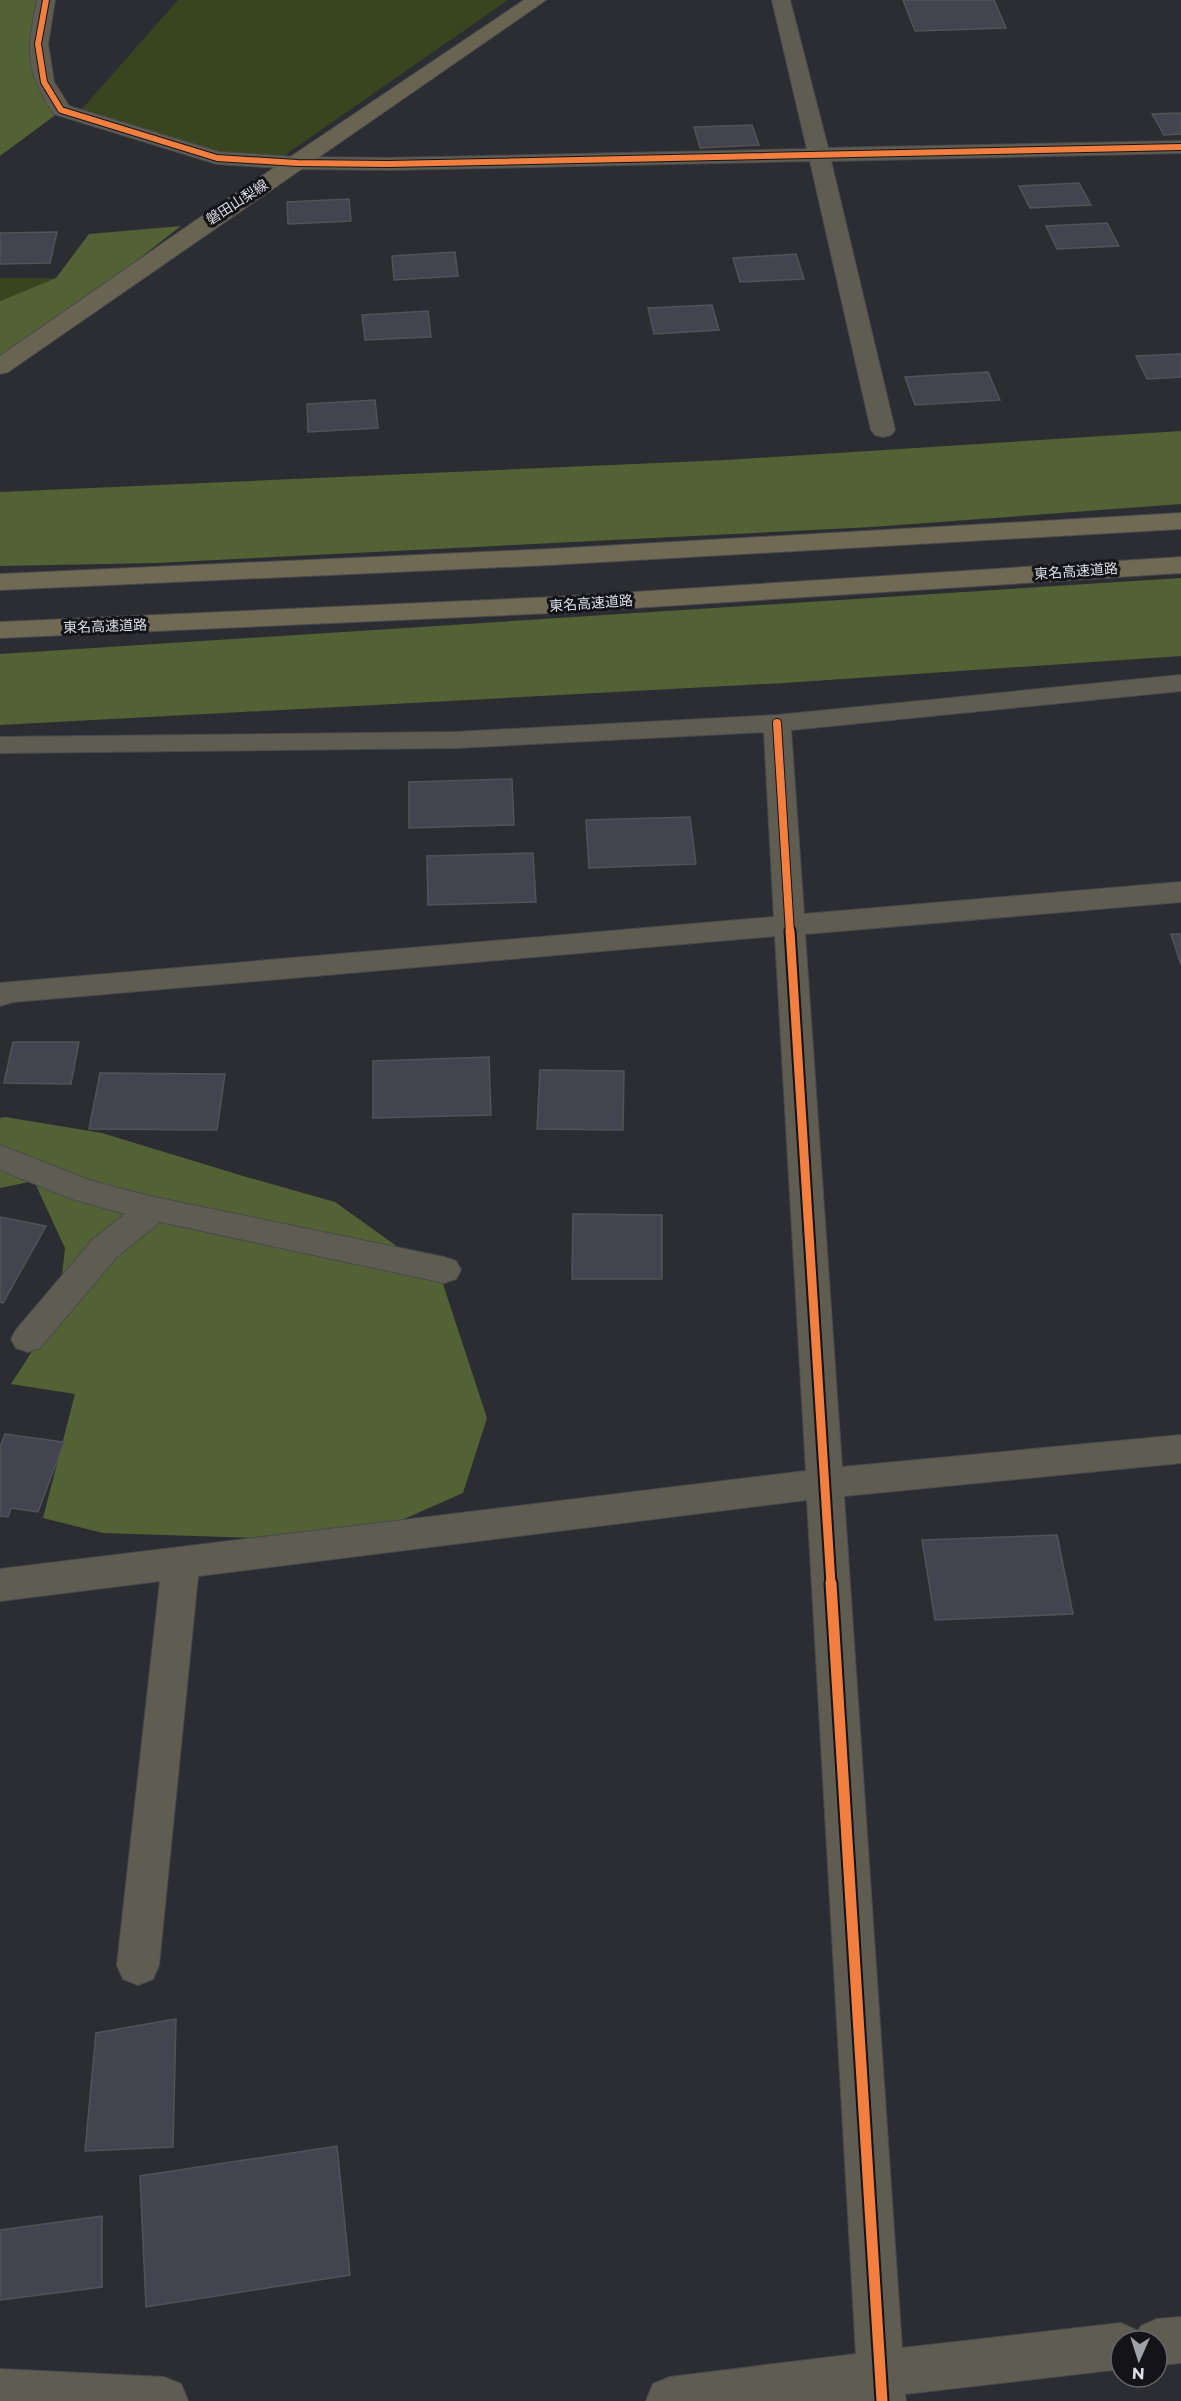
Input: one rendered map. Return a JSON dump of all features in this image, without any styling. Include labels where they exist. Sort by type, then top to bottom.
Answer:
[{"type":"highway","points":[[0,582],[562,556],[1181,521]]},
{"type":"highway","name":"東名高速道路","points":[[0,630],[555,605],[1181,564]]},
{"type":"main road","name":"磐田山梨線","points":[[0,368],[192,231],[297,163],[537,0]]},
{"type":"street","points":[[46,0],[38,44],[44,82],[61,110],[217,158],[297,163],[388,164],[1181,147]]},
{"type":"street","points":[[781,0],[883,430]]},
{"type":"street","points":[[0,745],[455,740],[777,723],[1181,683]]},
{"type":"street","points":[[777,723],[881,2387]]},
{"type":"street","points":[[0,996],[6,992],[1181,892]]},
{"type":"street","points":[[0,1157],[84,1191],[154,1209],[444,1270]]},
{"type":"street","points":[[28,1339],[105,1248],[154,1209]]},
{"type":"street","points":[[0,1586],[825,1483],[1181,1449]]},
{"type":"street","points":[[138,1965],[181,1563]]},
{"type":"street","points":[[670,2401],[881,2387],[1109,2348]]},
{"type":"street","points":[[0,2392],[164,2401]]},
{"type":"green space","points":[[0,0],[46,0],[44,82],[54,116],[0,156]]},
{"type":"green space","points":[[178,0],[508,0],[282,157],[210,156],[82,109]]},
{"type":"green space","points":[[181,226],[0,367],[0,301],[56,278],[89,234]]},
{"type":"green space","points":[[0,278],[56,278],[0,301]]},
{"type":"green space","points":[[1181,431],[1181,504],[872,527],[156,563],[0,566],[0,492],[726,460]]},
{"type":"green space","points":[[1181,578],[1181,656],[784,683],[0,725],[0,654]]},
{"type":"green space","points":[[0,1118],[102,1133],[335,1202],[441,1278],[487,1418],[463,1493],[354,1541],[103,1533],[43,1518],[75,1394],[11,1384],[58,1311],[65,1248],[34,1181],[0,1188]]},
{"type":"building","points":[[903,0],[994,0],[1006,28],[915,31]]},
{"type":"building","points":[[1181,113],[1181,134],[1164,135],[1152,114]]},
{"type":"building","points":[[752,125],[759,145],[700,148],[694,127]]},
{"type":"building","points":[[1079,183],[1091,205],[1030,208],[1019,186]]},
{"type":"building","points":[[349,199],[351,221],[288,224],[287,202]]},
{"type":"building","points":[[1107,223],[1119,246],[1057,249],[1046,226]]},
{"type":"building","points":[[57,232],[50,263],[0,264],[0,233]]},
{"type":"building","points":[[455,252],[458,276],[394,280],[392,256]]},
{"type":"building","points":[[796,254],[804,279],[740,282],[733,258]]},
{"type":"building","points":[[712,305],[719,330],[654,334],[648,308]]},
{"type":"building","points":[[428,311],[431,337],[365,340],[362,315]]},
{"type":"building","points":[[1181,354],[1181,377],[1147,379],[1136,356]]},
{"type":"building","points":[[988,372],[1000,400],[915,405],[905,377]]},
{"type":"building","points":[[375,400],[378,428],[308,432],[307,404]]},
{"type":"building","points":[[512,779],[514,825],[409,828],[409,782]]},
{"type":"building","points":[[690,817],[696,864],[589,868],[586,820]]},
{"type":"building","points":[[533,853],[536,902],[428,905],[427,856]]},
{"type":"building","points":[[1171,934],[1181,934],[1181,965]]},
{"type":"building","points":[[13,1042],[79,1042],[71,1084],[4,1083]]},
{"type":"building","points":[[489,1057],[491,1115],[373,1118],[373,1061]]},
{"type":"building","points":[[540,1070],[624,1071],[623,1130],[537,1129]]},
{"type":"building","points":[[100,1073],[225,1074],[217,1130],[89,1129]]},
{"type":"building","points":[[573,1214],[662,1215],[662,1279],[572,1279]]},
{"type":"building","points":[[0,1217],[46,1226],[3,1303],[0,1302]]},
{"type":"building","points":[[5,1434],[64,1442],[38,1512],[11,1508],[8,1517],[0,1516],[0,1447]]},
{"type":"building","points":[[1057,1535],[1073,1614],[935,1620],[922,1540]]},
{"type":"building","points":[[176,2019],[173,2147],[85,2151],[96,2033]]},
{"type":"building","points":[[337,2146],[350,2275],[146,2307],[140,2176]]},
{"type":"building","points":[[102,2216],[102,2287],[0,2300],[0,2230]]},
{"type":"cycle path","points":[[46,0],[38,44],[44,82],[61,110],[217,158],[297,163],[388,164],[1181,147]]},
{"type":"cycle path","points":[[777,723],[882,2401]]}]
